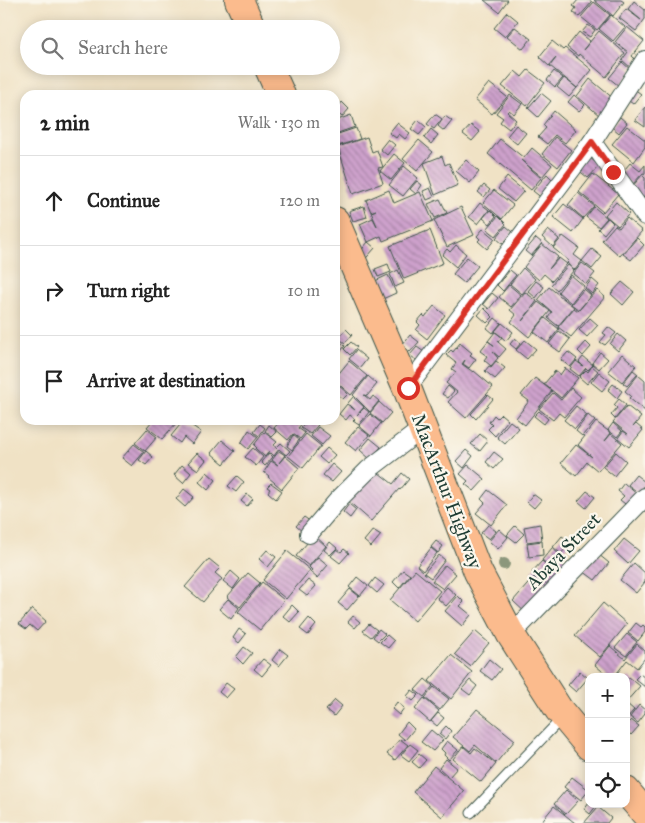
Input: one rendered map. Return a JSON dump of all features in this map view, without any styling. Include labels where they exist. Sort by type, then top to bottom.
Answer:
[{"type":"highway","points":[[239,0],[248,20]]},
{"type":"highway","points":[[272,75],[278,90]]},
{"type":"highway","name":"MacArthur Highway","points":[[340,232],[408,388],[478,572],[511,636],[564,716],[585,741]]},
{"type":"highway","points":[[630,798],[641,816]]},
{"type":"street","points":[[408,388],[592,142],[645,60]]},
{"type":"street","points":[[592,142],[645,216]]},
{"type":"street","points":[[309,534],[338,500],[368,470],[423,428]]},
{"type":"street","name":"Abaya Street","points":[[511,636],[645,496]]},
{"type":"lane","points":[[471,813],[564,716]]},
{"type":"building","points":[[484,0],[508,0],[499,12]]},
{"type":"building","points":[[578,0],[589,0],[592,2],[579,17],[573,12],[576,8],[573,6]]},
{"type":"building","points":[[594,0],[621,0],[624,2],[613,16]]},
{"type":"building","points":[[634,1],[645,10],[645,19],[636,31],[619,18],[626,9],[641,20],[628,9]]},
{"type":"building","points":[[594,2],[610,15],[597,30],[581,17]]},
{"type":"building","points":[[507,12],[518,21],[505,37],[494,28]]},
{"type":"building","points":[[611,15],[625,27],[613,41],[599,29]]},
{"type":"building","points":[[588,25],[595,30],[590,37],[582,32]]},
{"type":"building","points":[[515,27],[531,39],[523,49],[507,36]]},
{"type":"building","points":[[627,27],[644,41],[632,56],[637,61],[631,68],[622,60],[628,52],[615,42]]},
{"type":"building","points":[[599,31],[625,53],[606,77],[579,54],[578,56],[567,47],[579,32],[590,41],[583,50]]},
{"type":"building","points":[[552,41],[563,50],[565,48],[592,70],[577,88],[550,66],[556,58],[549,66],[539,57]]},
{"type":"building","points":[[622,62],[632,71],[619,86],[609,78]]},
{"type":"building","points":[[528,70],[545,83],[527,106],[502,86],[515,71],[522,77]]},
{"type":"building","points":[[554,71],[563,78],[555,87],[547,80]]},
{"type":"building","points":[[564,78],[577,88],[569,97],[557,87]]},
{"type":"building","points":[[590,79],[614,99],[600,116],[577,96]]},
{"type":"building","points":[[489,83],[507,97],[492,114],[475,100]]},
{"type":"building","points":[[633,88],[641,94],[633,104],[625,98]]},
{"type":"building","points":[[541,93],[551,101],[538,117],[528,108]]},
{"type":"building","points":[[510,95],[522,104],[514,114],[509,110],[507,112],[516,120],[509,129],[500,122],[503,118],[496,113]]},
{"type":"building","points":[[574,95],[585,105],[579,111],[568,102]]},
{"type":"building","points":[[342,102],[349,109],[342,117],[340,115],[340,105]]},
{"type":"building","points":[[645,107],[645,127],[635,120]]},
{"type":"building","points":[[554,111],[576,130],[565,143],[555,135],[547,144],[538,137],[546,128],[543,125]]},
{"type":"building","points":[[435,114],[442,119],[434,129],[427,124]]},
{"type":"building","points":[[351,115],[355,127],[340,132],[340,119]]},
{"type":"building","points":[[445,116],[452,121],[444,131],[438,126]]},
{"type":"building","points":[[620,117],[627,123],[619,133],[612,127]]},
{"type":"building","points":[[418,120],[426,127],[419,135],[411,129]]},
{"type":"building","points":[[397,123],[410,133],[405,139],[399,134],[396,138],[389,133]]},
{"type":"building","points":[[471,125],[480,132],[472,141],[463,134]]},
{"type":"building","points":[[516,125],[526,133],[517,144],[507,136]]},
{"type":"building","points":[[627,126],[645,140],[645,147],[634,162],[612,144]]},
{"type":"building","points":[[356,128],[360,139],[340,145],[340,133]]},
{"type":"building","points":[[431,129],[438,135],[431,144],[424,138]]},
{"type":"building","points":[[367,137],[372,152],[377,150],[383,167],[378,168],[383,183],[353,194],[340,153],[340,146]]},
{"type":"building","points":[[555,137],[571,150],[558,167],[542,154]]},
{"type":"building","points":[[388,139],[395,145],[387,155],[380,149]]},
{"type":"building","points":[[500,139],[524,158],[532,148],[552,165],[542,177],[521,160],[541,178],[531,190],[488,154]]},
{"type":"building","points":[[419,140],[433,152],[417,171],[403,159]]},
{"type":"building","points":[[394,154],[405,163],[391,180],[380,171]]},
{"type":"building","points":[[587,155],[599,166],[588,178],[576,168]]},
{"type":"building","points":[[442,156],[445,165],[449,163],[458,185],[435,195],[424,163]]},
{"type":"building","points":[[466,160],[479,172],[470,183],[456,171]]},
{"type":"building","points":[[630,163],[640,171],[645,165],[645,174],[643,173],[632,185],[620,175]]},
{"type":"building","points":[[404,166],[418,178],[403,196],[389,185]]},
{"type":"building","points":[[547,174],[556,183],[543,199],[533,191]]},
{"type":"building","points":[[593,174],[618,194],[603,212],[579,192]]},
{"type":"building","points":[[642,175],[645,178],[645,196],[643,198],[631,188]]},
{"type":"building","points":[[507,177],[524,191],[514,202],[498,189]]},
{"type":"building","points":[[417,181],[422,185],[416,194],[410,189]]},
{"type":"building","points":[[484,185],[490,190],[484,197],[478,192]]},
{"type":"building","points":[[430,188],[434,197],[427,200],[423,191]]},
{"type":"building","points":[[389,190],[394,203],[420,192],[433,221],[383,241],[381,236],[368,242],[360,224],[373,218],[377,226],[366,200]]},
{"type":"building","points":[[494,190],[513,205],[502,219],[483,203]]},
{"type":"building","points":[[578,193],[594,206],[583,218],[568,205]]},
{"type":"building","points":[[440,199],[447,213],[435,218],[428,204]]},
{"type":"building","points":[[616,202],[629,214],[618,226],[605,215]]},
{"type":"building","points":[[480,203],[489,210],[478,224],[469,217]]},
{"type":"building","points":[[564,204],[583,219],[573,233],[553,217]]},
{"type":"building","points":[[364,206],[367,217],[353,221],[349,211]]},
{"type":"building","points":[[461,207],[474,235],[447,247],[434,220]]},
{"type":"building","points":[[594,207],[607,218],[599,227],[586,217]]},
{"type":"building","points":[[490,210],[496,216],[490,224],[483,218]]},
{"type":"building","points":[[498,216],[506,224],[496,236],[487,229]]},
{"type":"building","points":[[608,218],[613,223],[604,234],[598,229]]},
{"type":"building","points":[[627,218],[642,231],[620,256],[602,240],[615,225],[619,228]]},
{"type":"building","points":[[506,226],[513,232],[503,244],[496,238]]},
{"type":"building","points":[[483,229],[495,239],[487,249],[478,241],[480,239],[477,236]]},
{"type":"building","points":[[430,230],[443,263],[404,279],[390,246]]},
{"type":"building","points":[[548,230],[559,239],[553,247],[542,237]]},
{"type":"building","points":[[563,236],[579,248],[574,255],[582,261],[575,270],[567,263],[569,261],[553,248]]},
{"type":"building","points":[[536,238],[542,243],[531,256],[525,251]]},
{"type":"building","points":[[637,238],[644,245],[631,260],[623,254]]},
{"type":"building","points":[[368,242],[375,248],[361,264],[355,258]]},
{"type":"building","points":[[542,244],[558,257],[549,269],[559,258],[567,264],[552,281],[544,274],[539,280],[524,267]]},
{"type":"building","points":[[456,245],[466,254],[456,267],[442,255],[447,249],[450,252]]},
{"type":"building","points":[[592,249],[602,257],[592,269],[582,261]]},
{"type":"building","points":[[467,257],[478,266],[464,283],[453,274]]},
{"type":"building","points":[[582,263],[595,273],[586,284],[573,274]]},
{"type":"building","points":[[388,264],[391,272],[378,277],[375,269]]},
{"type":"building","points":[[568,265],[574,270],[557,290],[551,285]]},
{"type":"building","points":[[523,268],[535,279],[522,294],[510,284]]},
{"type":"building","points":[[398,270],[404,283],[395,287],[390,274]]},
{"type":"building","points":[[510,270],[516,275],[503,291],[497,285]]},
{"type":"building","points":[[388,275],[396,293],[378,301],[371,283]]},
{"type":"building","points":[[571,275],[584,286],[571,303],[558,292]]},
{"type":"building","points":[[592,279],[599,285],[592,294],[585,288]]},
{"type":"building","points":[[536,281],[544,287],[536,298],[528,291]]},
{"type":"building","points":[[622,282],[634,292],[623,305],[611,294]]},
{"type":"building","points":[[509,285],[521,295],[511,307],[499,297]]},
{"type":"building","points":[[549,287],[574,307],[558,326],[548,318],[552,312],[538,300]]},
{"type":"building","points":[[584,289],[591,295],[579,310],[571,304]]},
{"type":"building","points":[[597,290],[605,297],[571,337],[558,327],[574,308],[578,311]]},
{"type":"building","points":[[525,292],[537,301],[522,321],[538,302],[550,311],[529,337],[511,322],[516,315],[510,310]]},
{"type":"building","points":[[492,293],[498,298],[489,309],[483,304]]},
{"type":"building","points":[[434,306],[445,315],[427,339],[416,330],[420,325],[417,322],[423,315],[425,317]]},
{"type":"building","points":[[484,308],[493,317],[487,323],[478,315]]},
{"type":"building","points":[[495,318],[501,323],[493,333],[487,328]]},
{"type":"building","points":[[545,318],[559,329],[548,343],[534,332]]},
{"type":"building","points":[[590,318],[598,325],[587,337],[579,330]]},
{"type":"building","points":[[502,323],[513,332],[506,341],[495,331]]},
{"type":"building","points":[[608,327],[616,333],[605,345],[600,342],[606,335],[603,333]]},
{"type":"building","points":[[346,329],[352,335],[345,343],[340,339],[340,336]]},
{"type":"building","points":[[559,331],[570,339],[560,352],[549,344]]},
{"type":"building","points":[[495,332],[502,337],[498,342],[506,349],[499,357],[493,352],[498,358],[491,366],[484,360],[487,356],[480,351]]},
{"type":"building","points":[[618,334],[626,341],[618,351],[610,344]]},
{"type":"building","points":[[410,335],[419,342],[410,352],[402,345]]},
{"type":"building","points":[[515,338],[521,343],[516,349],[510,344]]},
{"type":"building","points":[[525,340],[536,349],[527,359],[516,350]]},
{"type":"building","points":[[340,342],[345,346],[340,352]]},
{"type":"building","points":[[351,342],[357,347],[350,355],[344,349]]},
{"type":"building","points":[[586,342],[591,347],[583,356],[578,351]]},
{"type":"building","points":[[460,343],[476,359],[469,368],[463,364],[465,360],[462,364],[474,371],[493,387],[466,418],[448,402],[457,392],[446,383],[456,372],[452,369],[456,363],[446,355],[451,350],[453,352]]},
{"type":"building","points":[[417,347],[424,352],[417,361],[410,355]]},
{"type":"building","points":[[356,350],[367,359],[360,368],[349,359]]},
{"type":"building","points":[[568,352],[577,359],[570,367],[561,360]]},
{"type":"building","points":[[600,352],[608,359],[599,369],[592,363]]},
{"type":"building","points":[[622,354],[636,366],[622,382],[608,371]]},
{"type":"building","points":[[583,357],[593,365],[588,370],[586,368],[579,376],[570,369],[576,361],[583,366],[579,362]]},
{"type":"building","points":[[349,361],[367,376],[351,395],[340,385],[340,372]]},
{"type":"building","points":[[496,361],[505,368],[495,379],[485,371]]},
{"type":"building","points":[[592,366],[598,371],[587,384],[579,377],[586,370],[588,372]]},
{"type":"building","points":[[565,368],[578,378],[561,398],[544,384],[555,371],[560,375]]},
{"type":"building","points":[[633,370],[638,374],[627,386],[623,383]]},
{"type":"building","points":[[599,372],[610,381],[602,391],[591,382]]},
{"type":"building","points":[[638,375],[645,381],[645,411],[629,398],[631,396],[625,391]]},
{"type":"building","points":[[368,376],[377,384],[367,396],[364,395],[370,400],[373,396],[379,401],[370,412],[353,395]]},
{"type":"building","points":[[535,378],[552,391],[525,425],[516,418],[529,401],[521,395]]},
{"type":"building","points":[[613,384],[622,391],[617,398],[608,390]]},
{"type":"building","points":[[448,386],[454,391],[448,398],[442,394]]},
{"type":"building","points":[[340,387],[348,394],[343,399],[340,396]]},
{"type":"building","points":[[571,388],[581,397],[564,417],[559,413],[553,420],[539,409],[553,393],[561,400]]},
{"type":"building","points":[[488,395],[493,399],[476,419],[471,414]]},
{"type":"building","points":[[353,397],[364,407],[357,415],[364,408],[369,412],[359,425],[353,421],[355,419],[350,415],[346,420],[340,415],[347,404],[355,410],[348,403]]},
{"type":"building","points":[[619,399],[626,405],[615,419],[611,415],[617,408],[614,405]]},
{"type":"building","points":[[379,402],[391,413],[382,423],[370,413]]},
{"type":"building","points":[[576,406],[587,415],[575,429],[564,420]]},
{"type":"building","points":[[627,406],[641,417],[633,427],[636,424],[643,430],[629,447],[618,438],[623,431],[628,434],[613,422]]},
{"type":"building","points":[[539,411],[548,419],[544,424],[534,416]]},
{"type":"building","points":[[370,414],[381,423],[371,436],[359,426]]},
{"type":"building","points":[[501,414],[508,420],[495,436],[488,429],[492,425],[489,422],[494,415],[497,418]]},
{"type":"building","points":[[588,415],[595,421],[582,436],[576,431]]},
{"type":"building","points":[[510,421],[519,428],[505,444],[497,437]]},
{"type":"building","points":[[596,422],[611,433],[605,441],[611,434],[622,443],[598,471],[587,462],[576,476],[561,463],[576,445],[592,457],[578,445]]},
{"type":"building","points":[[613,423],[622,431],[617,437],[608,430]]},
{"type":"building","points":[[149,425],[174,425],[162,439],[147,427]]},
{"type":"building","points":[[180,425],[191,425],[201,432],[192,444],[184,437],[180,443],[171,436]]},
{"type":"building","points":[[259,425],[265,428],[259,436],[254,432]]},
{"type":"building","points":[[269,425],[277,432],[272,437],[265,431]]},
{"type":"building","points":[[277,425],[301,425],[298,428],[305,433],[300,439],[293,434],[288,440],[274,428]]},
{"type":"building","points":[[304,425],[318,425],[310,434],[301,428]]},
{"type":"building","points":[[318,427],[330,436],[322,445],[311,436]]},
{"type":"building","points":[[358,427],[369,435],[356,451],[345,442]]},
{"type":"building","points":[[147,429],[157,437],[145,451],[135,443]]},
{"type":"building","points":[[249,430],[258,437],[248,449],[241,443]]},
{"type":"building","points":[[264,432],[277,442],[274,445],[276,448],[281,443],[290,451],[286,455],[279,449],[274,456],[269,451],[265,457],[254,445]]},
{"type":"building","points":[[306,434],[321,446],[303,468],[288,456]]},
{"type":"building","points":[[480,434],[488,441],[480,451],[471,444]]},
{"type":"building","points":[[293,435],[299,440],[292,450],[287,446]]},
{"type":"building","points":[[370,438],[381,447],[370,459],[360,450]]},
{"type":"building","points":[[222,440],[235,451],[224,464],[211,453]]},
{"type":"building","points":[[134,444],[144,452],[132,466],[122,458]]},
{"type":"building","points":[[253,448],[263,457],[256,466],[245,457]]},
{"type":"building","points":[[327,448],[335,455],[327,464],[319,457]]},
{"type":"building","points":[[466,450],[473,456],[464,468],[456,461]]},
{"type":"building","points":[[146,451],[153,457],[146,465],[139,460]]},
{"type":"building","points":[[279,451],[285,455],[279,463],[285,456],[299,468],[282,489],[264,472],[271,461],[278,465],[272,460]]},
{"type":"building","points":[[494,452],[503,459],[494,469],[486,462]]},
{"type":"building","points":[[616,452],[626,461],[614,476],[603,467]]},
{"type":"building","points":[[197,453],[206,460],[198,470],[188,463]]},
{"type":"building","points":[[269,453],[273,457],[265,466],[261,462]]},
{"type":"building","points":[[332,464],[341,472],[332,482],[323,475]]},
{"type":"building","points":[[182,465],[191,473],[183,483],[174,475]]},
{"type":"building","points":[[468,465],[485,479],[474,491],[465,484],[468,481],[460,474]]},
{"type":"building","points":[[374,469],[393,484],[402,473],[409,479],[371,521],[347,500]]},
{"type":"building","points":[[207,472],[216,480],[208,490],[199,482]]},
{"type":"building","points":[[636,475],[645,482],[639,493],[628,485]]},
{"type":"building","points":[[237,476],[244,482],[236,492],[228,486]]},
{"type":"building","points":[[271,483],[282,491],[276,499],[268,492],[270,489],[267,487]]},
{"type":"building","points":[[624,483],[639,496],[629,507],[620,500],[624,496],[618,491]]},
{"type":"building","points":[[184,489],[194,497],[185,507],[176,499]]},
{"type":"building","points":[[488,490],[507,505],[491,525],[476,513],[485,503],[481,499]]},
{"type":"building","points":[[587,491],[595,497],[586,508],[578,501]]},
{"type":"building","points":[[247,494],[253,499],[247,506],[241,501]]},
{"type":"building","points":[[533,494],[541,500],[534,508],[527,502]]},
{"type":"building","points":[[349,504],[356,510],[350,518],[343,512]]},
{"type":"building","points":[[304,517],[311,522],[303,532],[296,526]]},
{"type":"building","points":[[540,524],[542,540],[527,542],[524,527]]},
{"type":"building","points":[[488,525],[496,531],[489,539],[481,533]]},
{"type":"building","points":[[515,526],[524,534],[516,542],[507,535]]},
{"type":"building","points":[[499,529],[508,537],[498,549],[489,541]]},
{"type":"building","points":[[373,530],[381,535],[371,547],[364,541]]},
{"type":"building","points":[[314,535],[326,546],[309,566],[296,556]]},
{"type":"building","points":[[562,536],[570,542],[561,554],[553,547]]},
{"type":"building","points":[[624,539],[639,551],[628,564],[614,551]]},
{"type":"building","points":[[436,541],[443,546],[438,553],[431,547]]},
{"type":"building","points":[[542,541],[543,555],[529,557],[527,543]]},
{"type":"building","points":[[330,542],[337,548],[330,555],[324,550]]},
{"type":"building","points":[[431,548],[437,553],[423,571],[417,566]]},
{"type":"building","points":[[552,548],[559,554],[549,566],[542,560]]},
{"type":"building","points":[[337,549],[341,552],[344,549],[349,553],[340,563],[331,556]]},
{"type":"building","points":[[267,550],[276,557],[268,567],[259,559]]},
{"type":"building","points":[[287,551],[310,570],[286,599],[263,580]]},
{"type":"building","points":[[598,554],[609,563],[595,580],[583,571]]},
{"type":"building","points":[[439,555],[445,560],[431,578],[424,573]]},
{"type":"building","points":[[560,555],[570,563],[550,587],[540,578],[546,570],[539,578],[532,572],[542,561],[549,567]]},
{"type":"building","points":[[318,557],[328,565],[317,578],[310,572],[312,570],[309,567]]},
{"type":"building","points":[[209,559],[220,568],[215,573],[222,579],[203,602],[185,587]]},
{"type":"building","points":[[634,563],[645,573],[645,582],[636,593],[620,580]]},
{"type":"building","points":[[445,565],[456,574],[443,589],[432,581]]},
{"type":"building","points":[[403,570],[410,575],[399,588],[393,582]]},
{"type":"building","points":[[415,570],[440,591],[415,621],[390,600]]},
{"type":"building","points":[[231,571],[240,579],[233,589],[223,581]]},
{"type":"building","points":[[248,573],[260,583],[240,607],[227,597]]},
{"type":"building","points":[[357,577],[368,586],[360,596],[349,587]]},
{"type":"building","points":[[534,577],[549,590],[528,615],[513,601]]},
{"type":"building","points":[[375,578],[384,585],[377,593],[369,586]]},
{"type":"building","points":[[308,580],[316,586],[307,596],[299,590]]},
{"type":"building","points":[[262,582],[284,600],[260,630],[238,612]]},
{"type":"building","points":[[447,587],[456,595],[446,606],[437,598]]},
{"type":"building","points":[[350,589],[359,596],[347,610],[338,603]]},
{"type":"building","points":[[458,596],[464,602],[460,606],[471,615],[462,626],[445,611]]},
{"type":"building","points":[[228,599],[239,608],[231,619],[219,609]]},
{"type":"building","points":[[603,603],[627,624],[600,657],[575,636]]},
{"type":"building","points":[[292,605],[299,612],[290,622],[283,616]]},
{"type":"building","points":[[32,609],[46,621],[37,631],[30,625],[26,629],[19,624]]},
{"type":"building","points":[[353,616],[360,622],[355,628],[348,622]]},
{"type":"building","points":[[309,618],[316,625],[308,635],[300,629]]},
{"type":"building","points":[[636,623],[641,627],[643,625],[645,627],[645,632],[638,641],[628,633]]},
{"type":"building","points":[[369,624],[377,630],[371,637],[363,631]]},
{"type":"building","points":[[239,629],[246,634],[239,643],[233,638]]},
{"type":"building","points":[[379,629],[385,634],[378,641],[373,637]]},
{"type":"building","points":[[475,631],[489,643],[470,666],[455,654]]},
{"type":"building","points":[[627,634],[637,642],[626,656],[615,648]]},
{"type":"building","points":[[387,635],[394,641],[388,648],[380,642]]},
{"type":"building","points":[[637,644],[645,651],[645,658],[637,668],[627,660],[617,673],[604,673],[595,665],[610,646],[625,659]]},
{"type":"building","points":[[244,647],[252,653],[243,664],[236,657]]},
{"type":"building","points":[[280,649],[288,655],[279,666],[272,660]]},
{"type":"building","points":[[451,655],[472,672],[451,699],[429,681]]},
{"type":"building","points":[[263,659],[271,665],[262,676],[254,669]]},
{"type":"building","points":[[489,659],[501,669],[492,680],[480,671]]},
{"type":"building","points":[[580,671],[585,675],[585,682],[576,692],[568,685]]},
{"type":"building","points":[[640,674],[645,678],[645,687],[635,679]]},
{"type":"building","points":[[630,678],[640,686],[630,697]]},
{"type":"building","points":[[425,679],[433,686],[424,697],[415,690]]},
{"type":"building","points":[[470,680],[477,686],[470,695],[462,689]]},
{"type":"building","points":[[226,683],[234,689],[226,698],[219,692]]},
{"type":"building","points":[[434,687],[449,699],[440,710],[425,698]]},
{"type":"building","points":[[412,690],[419,695],[413,701],[407,696]]},
{"type":"building","points":[[424,698],[439,711],[430,722],[415,709]]},
{"type":"building","points":[[335,700],[342,706],[334,716],[326,710]]},
{"type":"building","points":[[397,702],[404,708],[399,715],[392,709]]},
{"type":"building","points":[[639,705],[645,710],[645,714],[638,723],[630,717]]},
{"type":"building","points":[[630,706],[634,710],[630,714]]},
{"type":"building","points":[[477,709],[515,740],[496,763],[475,745],[470,751],[453,737]]},
{"type":"building","points":[[438,713],[444,718],[437,726],[431,721]]},
{"type":"building","points":[[630,721],[639,726],[631,735],[630,734]]},
{"type":"building","points":[[407,722],[414,729],[405,740],[398,734]]},
{"type":"building","points":[[446,726],[451,731],[445,739],[439,734]]},
{"type":"building","points":[[431,730],[443,740],[433,751],[421,742]]},
{"type":"building","points":[[400,739],[408,745],[395,760],[387,754]]},
{"type":"building","points":[[447,741],[458,750],[449,760],[441,749]]},
{"type":"building","points":[[410,744],[418,750],[409,761],[401,755]]},
{"type":"building","points":[[463,746],[471,753],[475,748],[496,764],[481,782],[453,759]]},
{"type":"building","points":[[419,754],[426,760],[419,768],[412,762]]},
{"type":"building","points":[[446,759],[457,768],[449,777],[439,768]]},
{"type":"building","points":[[434,766],[464,791],[442,817],[413,792]]},
{"type":"building","points":[[572,777],[585,787],[585,795],[581,800],[564,787]]},
{"type":"building","points":[[566,790],[578,801],[566,814],[554,804]]},
{"type":"building","points":[[554,806],[575,823],[540,823]]},
{"type":"building","points":[[585,808],[594,808],[590,814],[584,809]]},
{"type":"building","points":[[597,808],[611,818],[607,823],[584,823]]},
{"type":"route","points":[[408,388],[592,142],[613,172]]}]
